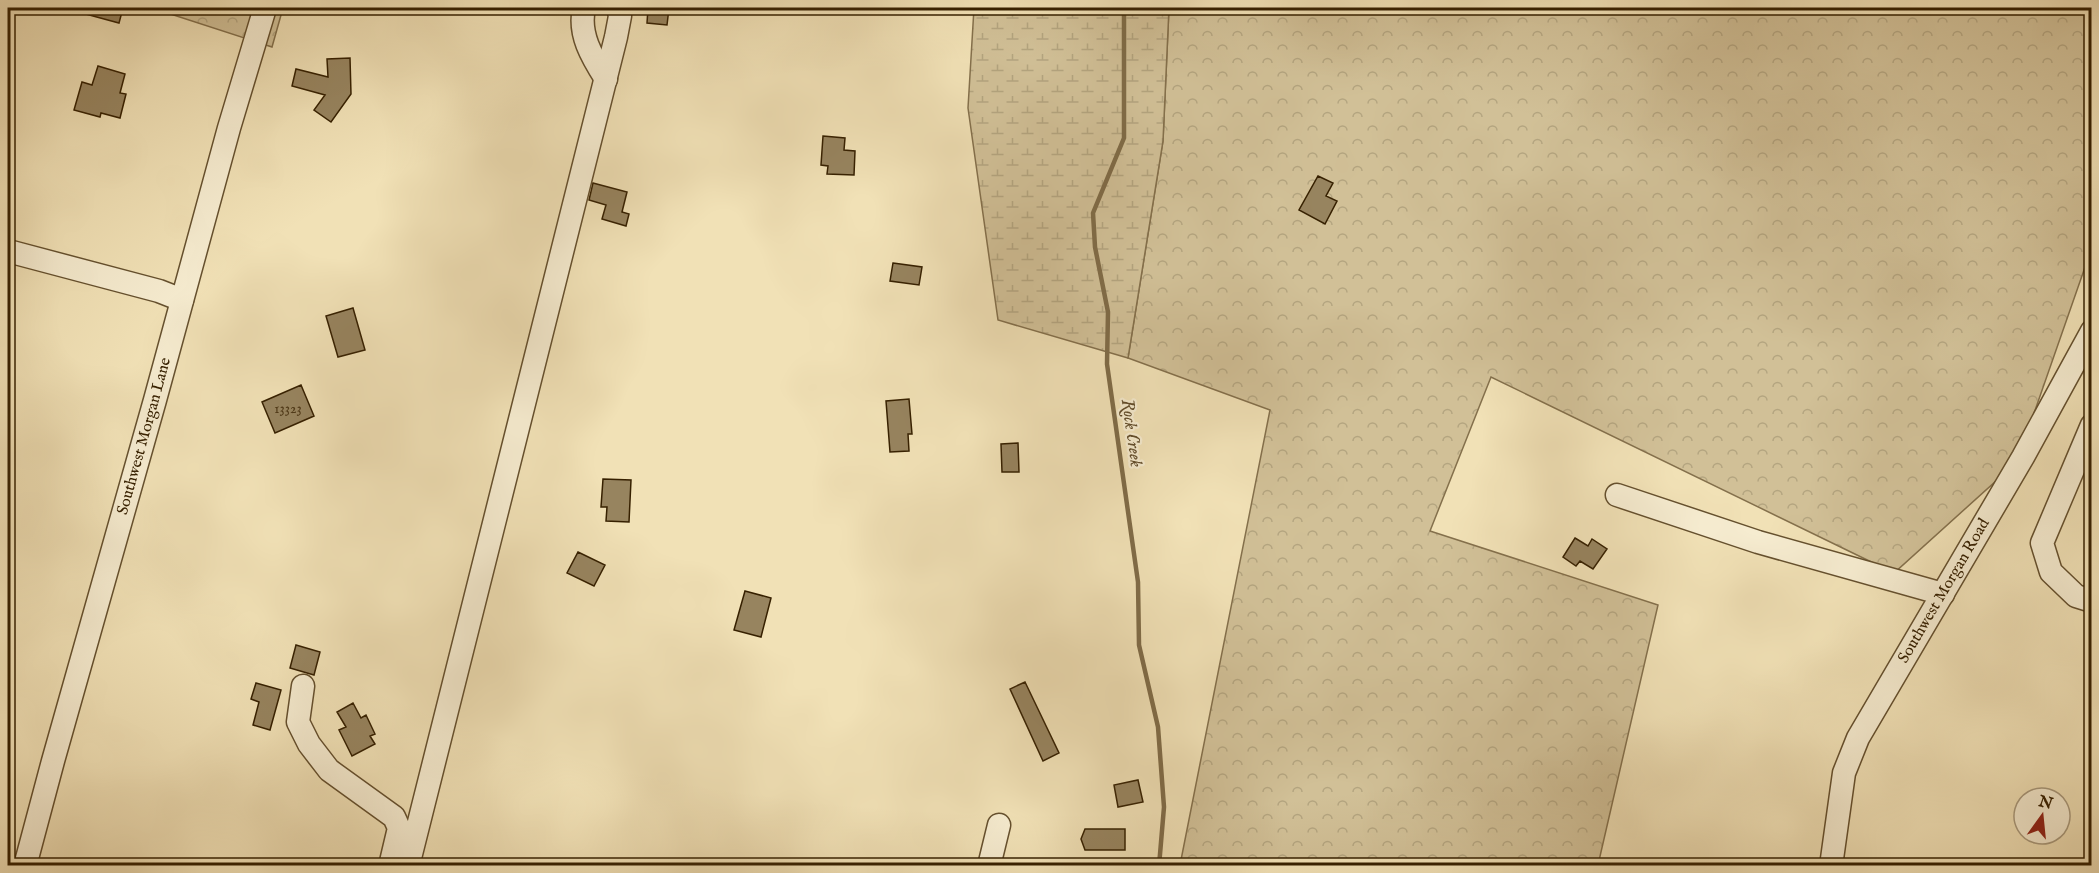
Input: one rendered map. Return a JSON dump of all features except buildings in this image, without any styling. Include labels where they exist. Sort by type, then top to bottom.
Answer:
[{"type":"street","name":"Southwest Morgan Lane","points":[[25,866],[235,107],[265,8]]},
{"type":"street","points":[[584,8],[581,22],[585,38],[606,79]]},
{"type":"street","points":[[408,866],[606,79],[620,16],[618,8]]},
{"type":"street","points":[[8,250],[159,291],[182,300]]},
{"type":"street","name":"Southwest Morgan Road","points":[[1831,866],[1844,773],[1858,738],[2023,457],[2091,331]]},
{"type":"street","points":[[2091,425],[2087,448],[2042,543],[2051,572],[2076,596],[2091,601]]},
{"type":"street","points":[[1617,495],[1758,542],[1943,594]]},
{"type":"street","points":[[303,686],[298,722],[309,744],[329,770],[394,817],[399,828],[390,866]]},
{"type":"street","points":[[989,866],[999,825]]},
{"type":"green space","points":[[152,8],[283,8],[272,47]]},
{"type":"green space","points":[[974,8],[1169,8],[1163,141],[1128,358],[998,320],[968,108]]},
{"type":"green space","points":[[1169,8],[2091,8],[2091,250],[2017,462],[1894,573],[1491,377],[1430,531],[1658,605],[1598,865],[1180,865],[1270,410],[1128,358],[1163,141]]},
{"type":"waterway","name":"Rock Creek","points":[[1124,8],[1124,138],[1093,213],[1095,247],[1108,312],[1107,364],[1138,582],[1139,645],[1158,727],[1164,807],[1159,866]]}]
